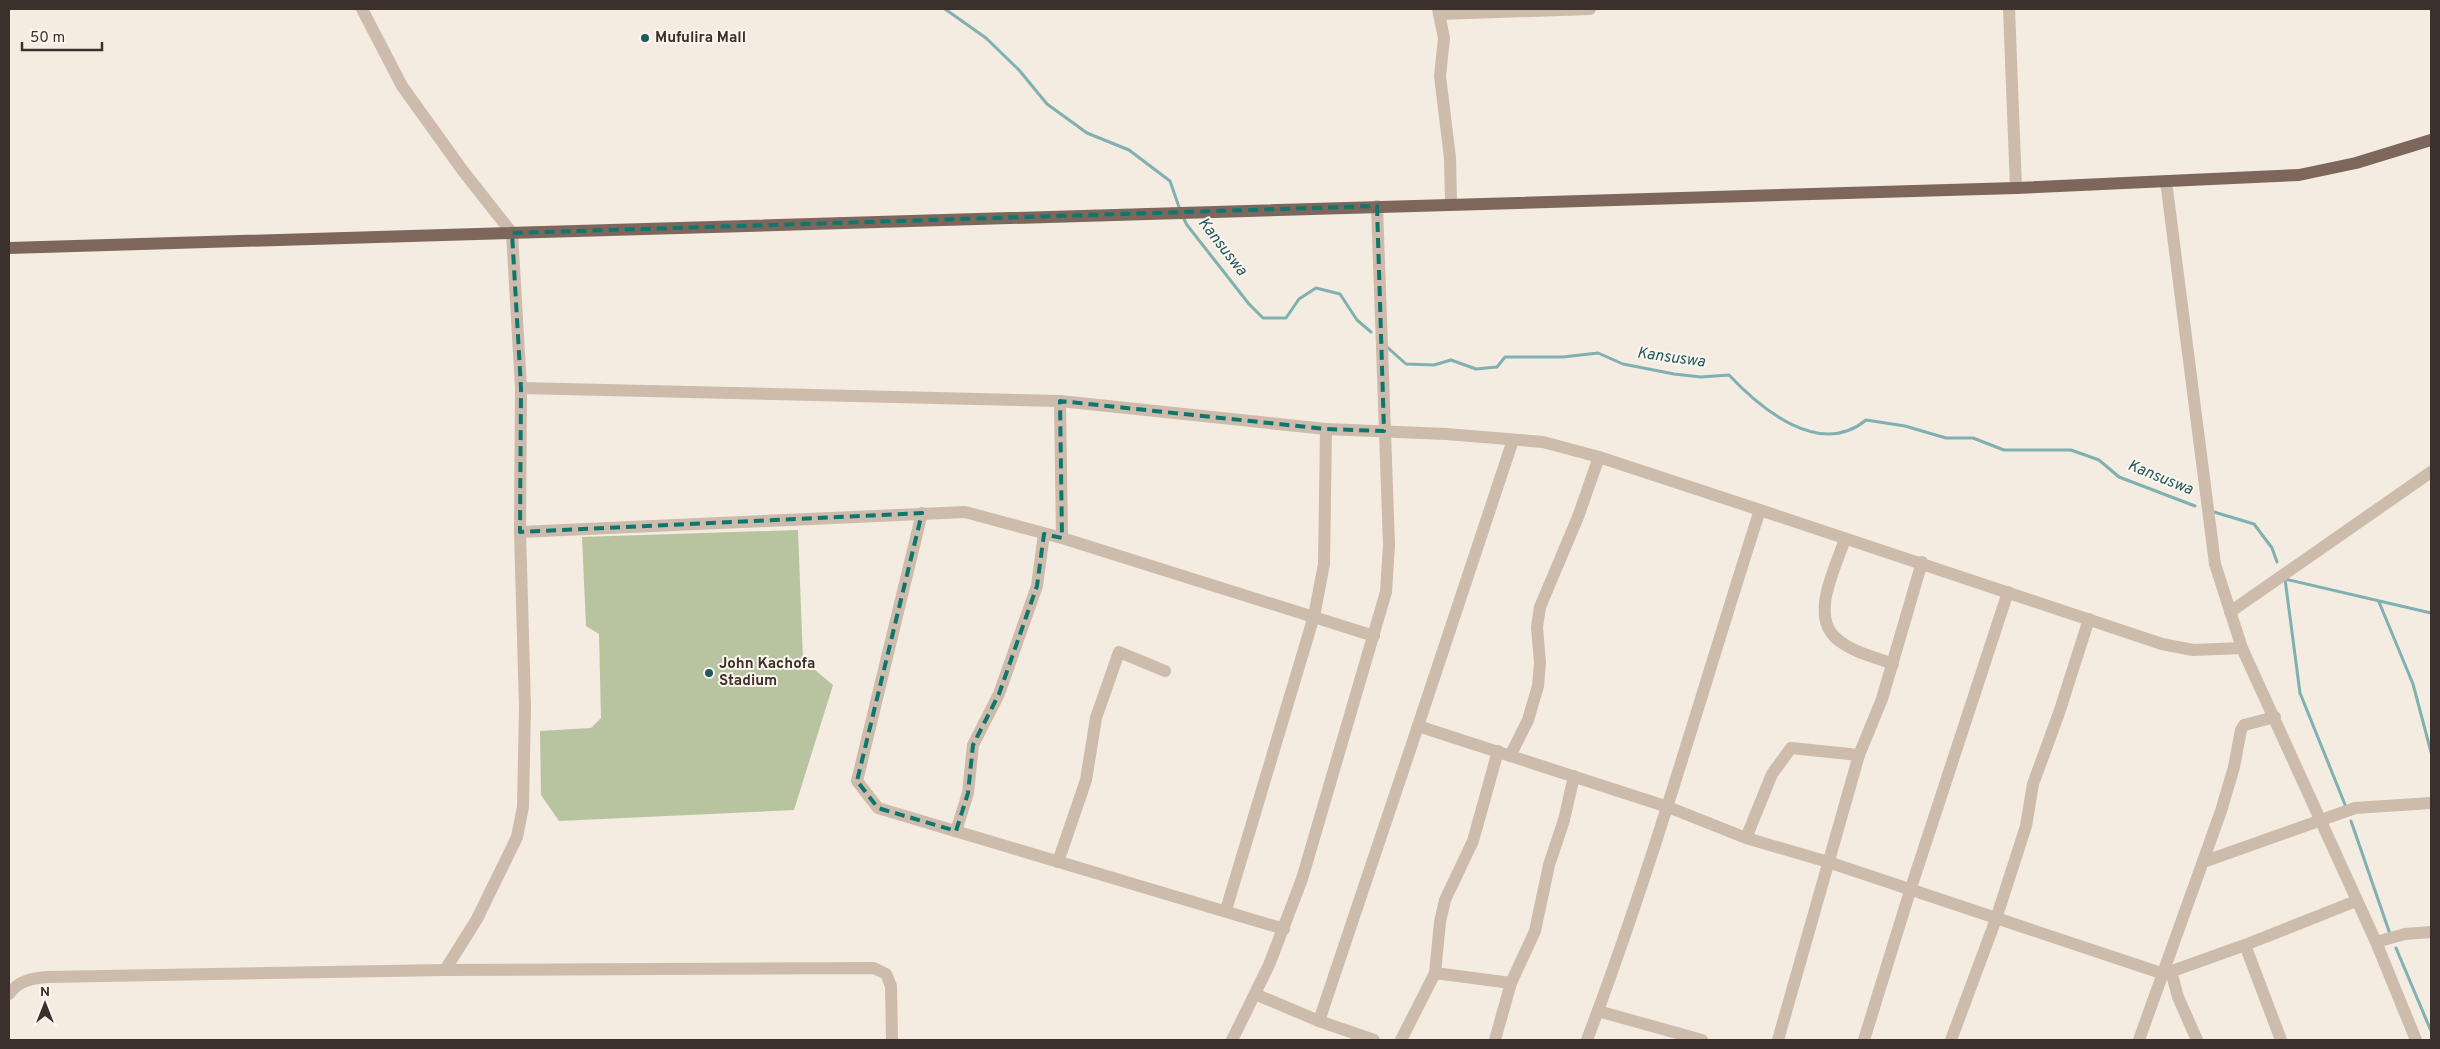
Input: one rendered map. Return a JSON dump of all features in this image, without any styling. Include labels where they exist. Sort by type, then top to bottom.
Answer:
[{"type":"main road","points":[[9,248],[2016,188],[2299,175],[2356,163],[2431,140]]},
{"type":"street","points":[[362,9],[402,86],[463,171],[512,233],[521,388],[520,532],[525,707],[521,822],[517,838],[477,919],[445,970]]},
{"type":"street","points":[[1451,204],[1450,158],[1440,76],[1444,38],[1439,11],[1590,9]]},
{"type":"street","points":[[2009,9],[2016,188]]},
{"type":"street","points":[[2166,181],[2215,564],[2242,648],[2376,942],[2416,1040]]},
{"type":"street","points":[[1232,1040],[1284,929],[1302,879],[1386,592],[1388,570],[1377,206]]},
{"type":"street","points":[[521,388],[1060,401],[1326,429],[1384,431],[1555,444],[1845,539],[1922,562],[2179,648],[2193,650],[2242,648]]},
{"type":"street","points":[[1060,401],[1062,538]]},
{"type":"street","points":[[1226,910],[1314,616],[1324,564],[1326,429]]},
{"type":"street","points":[[1319,1021],[1513,440]]},
{"type":"street","points":[[1401,1040],[1435,972],[1440,922],[1445,900],[1473,841],[1504,753],[1528,720],[1538,686],[1540,662],[1537,626],[1540,607],[1578,517],[1599,457]]},
{"type":"street","points":[[2230,612],[2431,472]]},
{"type":"street","points":[[1587,1040],[1668,807],[1697,704],[1760,510]]},
{"type":"street","points":[[520,532],[965,512],[1062,538],[1374,636]]},
{"type":"street","points":[[922,513],[857,781],[878,808],[1226,910],[1284,929]]},
{"type":"street","points":[[956,831],[968,793],[973,745],[999,694],[1035,592],[1044,534]]},
{"type":"street","points":[[1845,539],[1825,601],[1824,616],[1827,627],[1837,639],[1857,651],[1893,664]]},
{"type":"street","points":[[1778,1040],[1859,755],[1876,718],[1922,562]]},
{"type":"street","points":[[1864,1040],[1910,891],[2008,592]]},
{"type":"street","points":[[1951,1040],[1996,919],[2026,826],[2033,784],[2059,714],[2089,619]]},
{"type":"street","points":[[1058,862],[1086,780],[1096,718],[1119,652],[1165,671]]},
{"type":"street","points":[[2139,1040],[2167,972],[2228,790],[2242,727],[2275,717]]},
{"type":"street","points":[[1418,726],[1668,807],[1746,838],[1828,862],[1996,919],[2167,972],[2245,945],[2356,900]]},
{"type":"street","points":[[1746,838],[1770,778],[1791,748],[1859,755]]},
{"type":"street","points":[[1495,1040],[1511,983],[1535,931],[1549,865],[1564,820],[1574,776]]},
{"type":"street","points":[[2203,862],[2355,808],[2431,802]]},
{"type":"street","points":[[2376,942],[2405,934],[2431,932]]},
{"type":"street","points":[[2245,945],[2281,1040]]},
{"type":"street","points":[[9,994],[21,982],[34,978],[445,970],[874,968],[886,974],[891,986],[892,1040]]},
{"type":"street","points":[[1435,972],[1511,983]]},
{"type":"street","points":[[2167,972],[2196,1040]]},
{"type":"street","points":[[1255,994],[1319,1021],[1374,1040]]},
{"type":"street","points":[[1598,1011],[1702,1040]]},
{"type":"highlighted area","points":[[1377,206],[1384,431],[1326,429],[1060,401],[1062,538],[1044,534],[1037,586],[999,694],[973,745],[968,793],[956,831],[878,808],[857,781],[922,513],[520,532],[521,388],[512,233]]},
{"type":"green space","name":"John Kachofa Stadium","points":[[798,530],[803,660],[833,685],[794,810],[559,821],[541,795],[540,731],[591,728],[601,718],[599,634],[586,626],[582,537]]},
{"type":"waterway","name":"Kansuswa","points":[[945,9],[986,38],[1019,70],[1047,104],[1087,133],[1129,150],[1170,181],[1180,210]]},
{"type":"waterway","name":"Kansuswa","points":[[1182,215],[1187,225],[1249,304],[1263,318],[1286,318],[1299,299],[1316,288],[1340,294],[1357,320],[1371,332]]},
{"type":"waterway","name":"Kansuswa","points":[[1387,347],[1406,364],[1434,365],[1451,360],[1476,369],[1497,367],[1505,357],[1563,357],[1598,353],[1623,364],[1674,374],[1701,377],[1729,375],[1742,389],[1775,415],[1811,432],[1830,434],[1848,430],[1866,420],[1905,426],[1946,438],[1973,438],[2004,450],[2071,450],[2099,460],[2119,477],[2195,506]]},
{"type":"waterway","name":"Kansuswa","points":[[2214,512],[2254,524],[2272,548],[2277,562]]},
{"type":"waterway","points":[[2346,807],[2300,693],[2285,579],[2431,613]]},
{"type":"waterway","points":[[2379,602],[2413,684],[2431,752]]},
{"type":"waterway","points":[[2351,821],[2390,934]]},
{"type":"waterway","points":[[2396,948],[2431,1031]]},
{"type":"place","name":"Mufulira Mall","points":[[645,38]]},
{"type":"place","name":"John Kachofa Stadium","points":[[709,673]]}]
